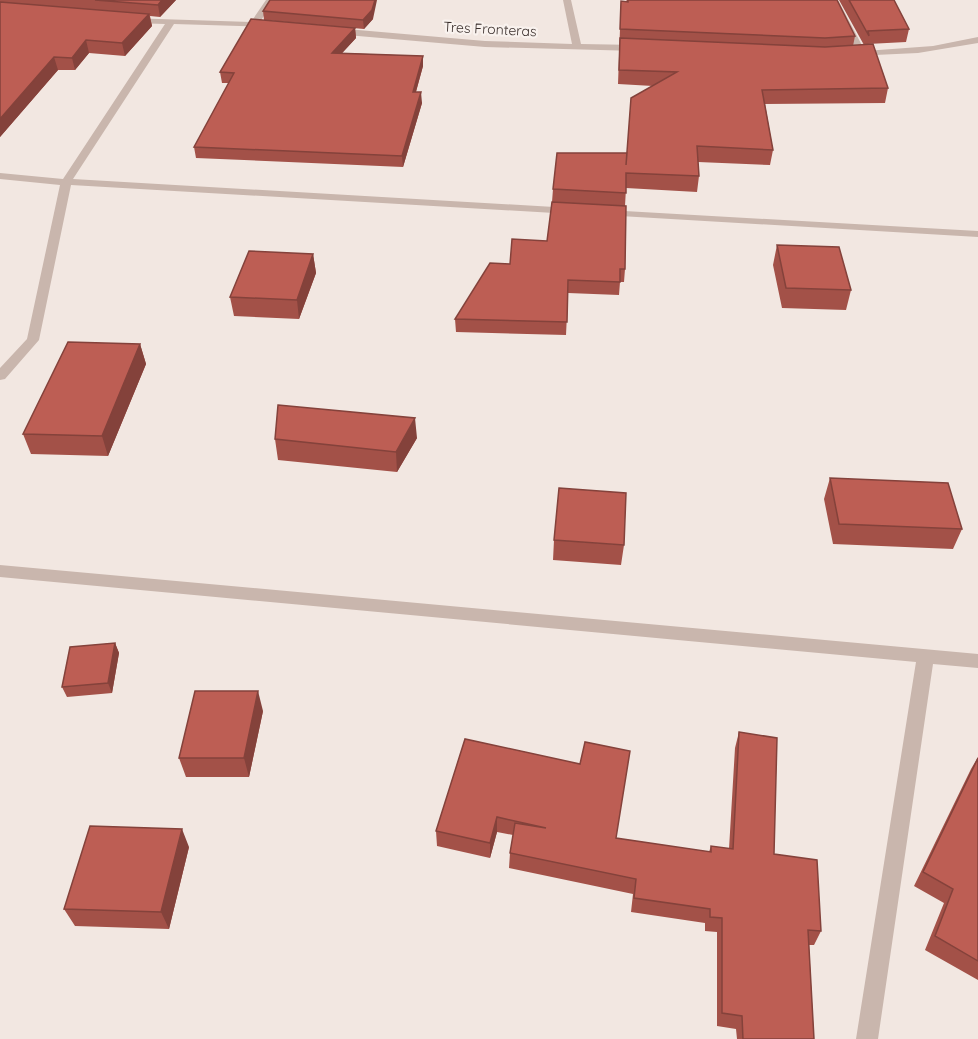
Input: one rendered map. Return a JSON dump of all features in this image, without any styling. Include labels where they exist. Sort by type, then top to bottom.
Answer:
[{"type":"street","points":[[254,24],[270,0]]},
{"type":"street","points":[[567,0],[577,45]]},
{"type":"street","points":[[834,0],[862,54]]},
{"type":"street","points":[[123,19],[170,23],[277,26]]},
{"type":"street","points":[[0,376],[33,339],[66,182],[170,23]]},
{"type":"street","name":"Tres Fronteras","points":[[323,30],[486,44],[645,48]]},
{"type":"street","points":[[842,55],[951,46],[978,40]]},
{"type":"street","points":[[0,176],[66,182],[978,234]]},
{"type":"street","points":[[0,571],[978,661]]},
{"type":"street","points":[[867,1039],[926,655]]},
{"type":"building","points":[[95,0],[162,0],[158,5]]},
{"type":"building","points":[[270,0],[375,0],[372,10],[363,20],[263,11]]},
{"type":"building","points":[[628,0],[837,0],[855,36],[825,38],[620,29],[621,1],[628,2]]},
{"type":"building","points":[[849,0],[894,0],[909,29],[868,31],[869,36]]},
{"type":"building","points":[[0,2],[149,14],[122,43],[86,40],[72,58],[54,57],[0,119]]},
{"type":"building","points":[[251,19],[355,28],[332,53],[423,56],[413,92],[421,92],[402,156],[194,147],[234,73],[220,72]]},
{"type":"building","points":[[620,38],[825,47],[873,44],[888,88],[762,90],[773,150],[697,146],[699,176],[626,173],[626,193],[553,189],[557,153],[627,153],[631,98],[677,72],[619,70]]},
{"type":"building","points":[[552,202],[626,206],[625,269],[620,269],[620,282],[568,280],[567,322],[455,319],[490,263],[510,264],[512,239],[547,241]]},
{"type":"building","points":[[777,245],[839,247],[851,290],[786,288]]},
{"type":"building","points":[[249,251],[313,254],[297,300],[230,297]]},
{"type":"building","points":[[68,342],[140,344],[102,436],[23,434]]},
{"type":"building","points":[[278,405],[415,418],[396,452],[275,439]]},
{"type":"building","points":[[830,478],[948,483],[962,529],[839,524]]},
{"type":"building","points":[[559,488],[626,493],[624,545],[554,540]]},
{"type":"building","points":[[115,643],[108,683],[62,687],[70,647]]},
{"type":"building","points":[[195,691],[258,691],[244,758],[179,758]]},
{"type":"building","points":[[739,732],[777,738],[774,854],[817,860],[821,931],[808,930],[814,1039],[743,1039],[742,1016],[722,1013],[722,918],[710,917],[710,909],[634,898],[636,879],[510,853],[515,823],[546,828],[497,817],[490,843],[436,831],[465,739],[580,764],[585,742],[630,751],[616,838],[711,852],[711,846],[733,849]]},
{"type":"building","points":[[978,758],[978,961],[935,936],[953,889],[923,872]]},
{"type":"building","points":[[90,826],[182,829],[161,912],[64,909]]}]
